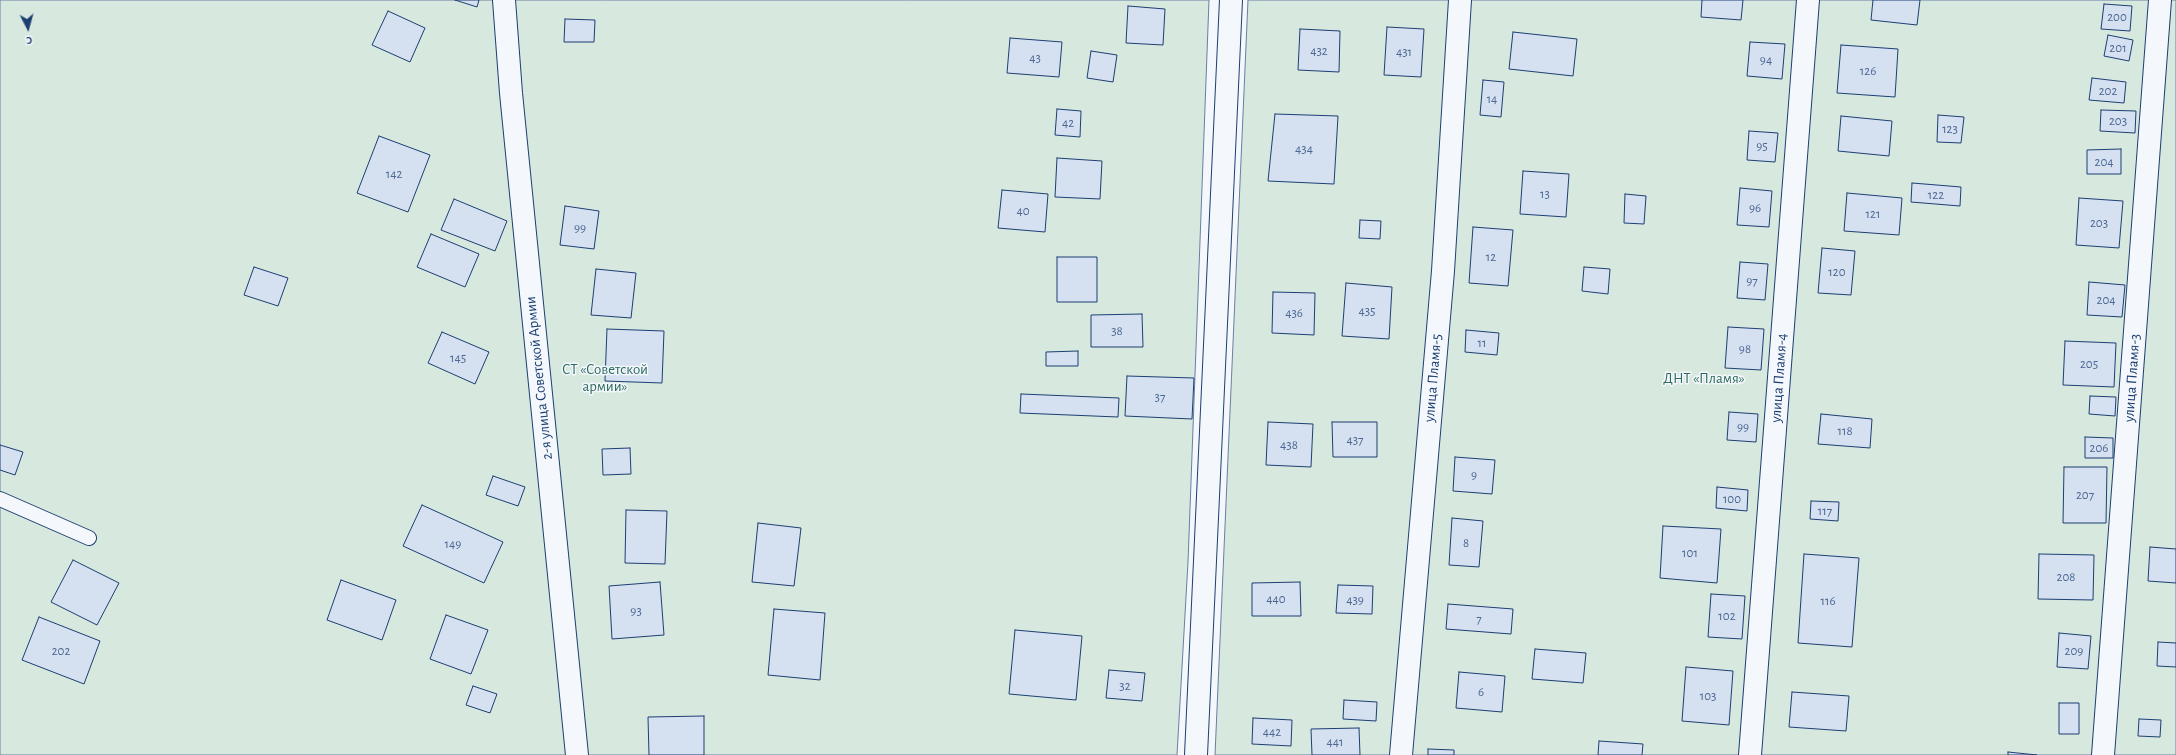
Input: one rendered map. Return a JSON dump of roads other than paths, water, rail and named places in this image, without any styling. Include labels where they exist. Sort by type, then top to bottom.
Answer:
[{"type":"street","name":"2-я улица Советской Армии","points":[[504,0],[513,109],[577,755]]},
{"type":"street","points":[[1196,755],[1231,0]]},
{"type":"street","name":"улица Пламя-5","points":[[1401,755],[1442,279],[1460,0]]},
{"type":"street","name":"улица Пламя-4","points":[[1750,755],[1808,0]]},
{"type":"street","name":"улица Пламя-3","points":[[2103,755],[2160,0]]},
{"type":"lane","points":[[0,500],[89,538]]},
{"type":"park label","name":"СТ «Советской армии»","points":[[605,378]]},
{"type":"park label","name":"ДНТ «Пламя»","points":[[1704,378]]}]
